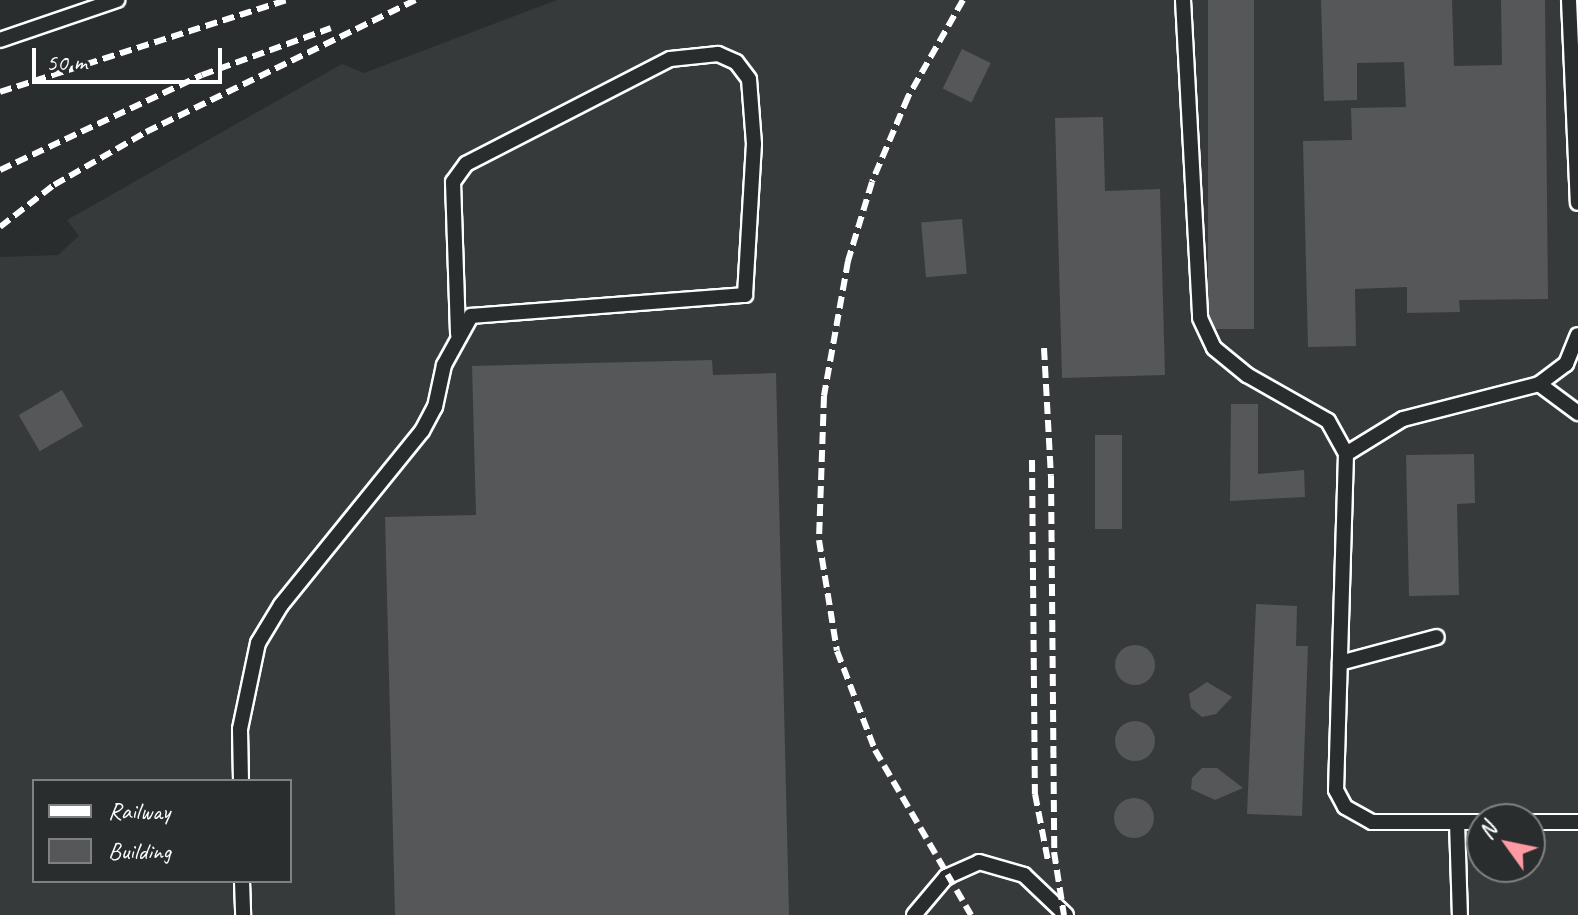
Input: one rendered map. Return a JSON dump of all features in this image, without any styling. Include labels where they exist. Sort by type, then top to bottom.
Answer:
[{"type":"lane","points":[[0,40],[117,0]]},
{"type":"lane","points":[[1183,0],[1200,318],[1214,348],[1247,375],[1328,421],[1346,454],[1336,790],[1345,807],[1372,822],[1466,822]]},
{"type":"lane","points":[[1569,0],[1578,203]]},
{"type":"lane","points":[[241,779],[240,729],[258,643],[281,605],[422,431],[458,334],[471,316],[745,295],[754,144],[749,79],[736,62],[718,54],[670,59],[466,164],[453,182],[458,334]]},
{"type":"lane","points":[[1346,454],[1403,419],[1539,384],[1566,364],[1578,335]]},
{"type":"lane","points":[[1539,384],[1578,413]]},
{"type":"lane","points":[[1340,663],[1437,637]]},
{"type":"lane","points":[[1457,822],[1460,915]]},
{"type":"lane","points":[[1546,822],[1578,822]]},
{"type":"lane","points":[[914,915],[946,877],[979,862],[1024,875],[1066,915]]},
{"type":"lane","points":[[242,883],[243,915]]},
{"type":"shaded area","points":[[557,0],[1578,0],[1578,915],[0,915],[0,257],[58,255],[79,236],[67,220],[342,64],[364,73]]},
{"type":"building","points":[[1208,0],[1254,0],[1254,329],[1208,329]]},
{"type":"building","points":[[1321,0],[1452,0],[1454,66],[1502,65],[1501,0],[1545,0],[1548,299],[1459,300],[1460,312],[1407,313],[1407,287],[1355,289],[1356,346],[1308,347],[1303,141],[1352,140],[1351,108],[1406,107],[1404,62],[1357,63],[1357,100],[1324,101]]},
{"type":"building","points":[[962,49],[991,63],[971,103],[943,89]]},
{"type":"building","points":[[1103,117],[1105,191],[1160,189],[1165,375],[1062,378],[1055,118]]},
{"type":"building","points":[[962,219],[967,274],[926,277],[921,223]]},
{"type":"building","points":[[712,360],[713,375],[776,373],[789,915],[395,915],[385,517],[476,515],[472,366]]},
{"type":"building","points":[[62,390],[83,426],[40,451],[19,415]]},
{"type":"building","points":[[1231,404],[1258,404],[1258,474],[1304,470],[1305,497],[1230,501]]},
{"type":"building","points":[[1095,435],[1122,435],[1122,529],[1095,529]]},
{"type":"building","points":[[1474,454],[1475,503],[1457,504],[1459,595],[1409,596],[1406,455]]},
{"type":"building","points":[[1256,604],[1297,606],[1296,646],[1308,646],[1302,816],[1247,814]]},
{"type":"building","points":[[1135,645],[1149,651],[1155,665],[1149,679],[1135,685],[1121,679],[1115,665],[1121,651]]},
{"type":"building","points":[[1207,682],[1232,697],[1216,714],[1202,717],[1191,708],[1189,694]]},
{"type":"building","points":[[1135,721],[1149,727],[1155,741],[1149,755],[1135,761],[1121,755],[1115,741],[1121,727]]},
{"type":"building","points":[[1202,768],[1217,768],[1243,788],[1215,800],[1191,789],[1192,778]]},
{"type":"building","points":[[1134,798],[1148,804],[1154,818],[1148,832],[1134,838],[1120,832],[1114,818],[1120,804]]},
{"type":"railway","points":[[0,92],[286,0]]},
{"type":"railway","points":[[0,227],[54,185],[146,132],[415,0]]},
{"type":"railway","points":[[963,0],[908,97],[872,182],[848,261],[824,396],[819,540],[837,651],[875,750],[971,915]]},
{"type":"railway","points":[[0,170],[202,75],[331,28]]},
{"type":"railway","points":[[1044,348],[1051,476],[1054,852],[1064,915]]},
{"type":"railway","points":[[1032,460],[1035,794],[1048,861]]}]
